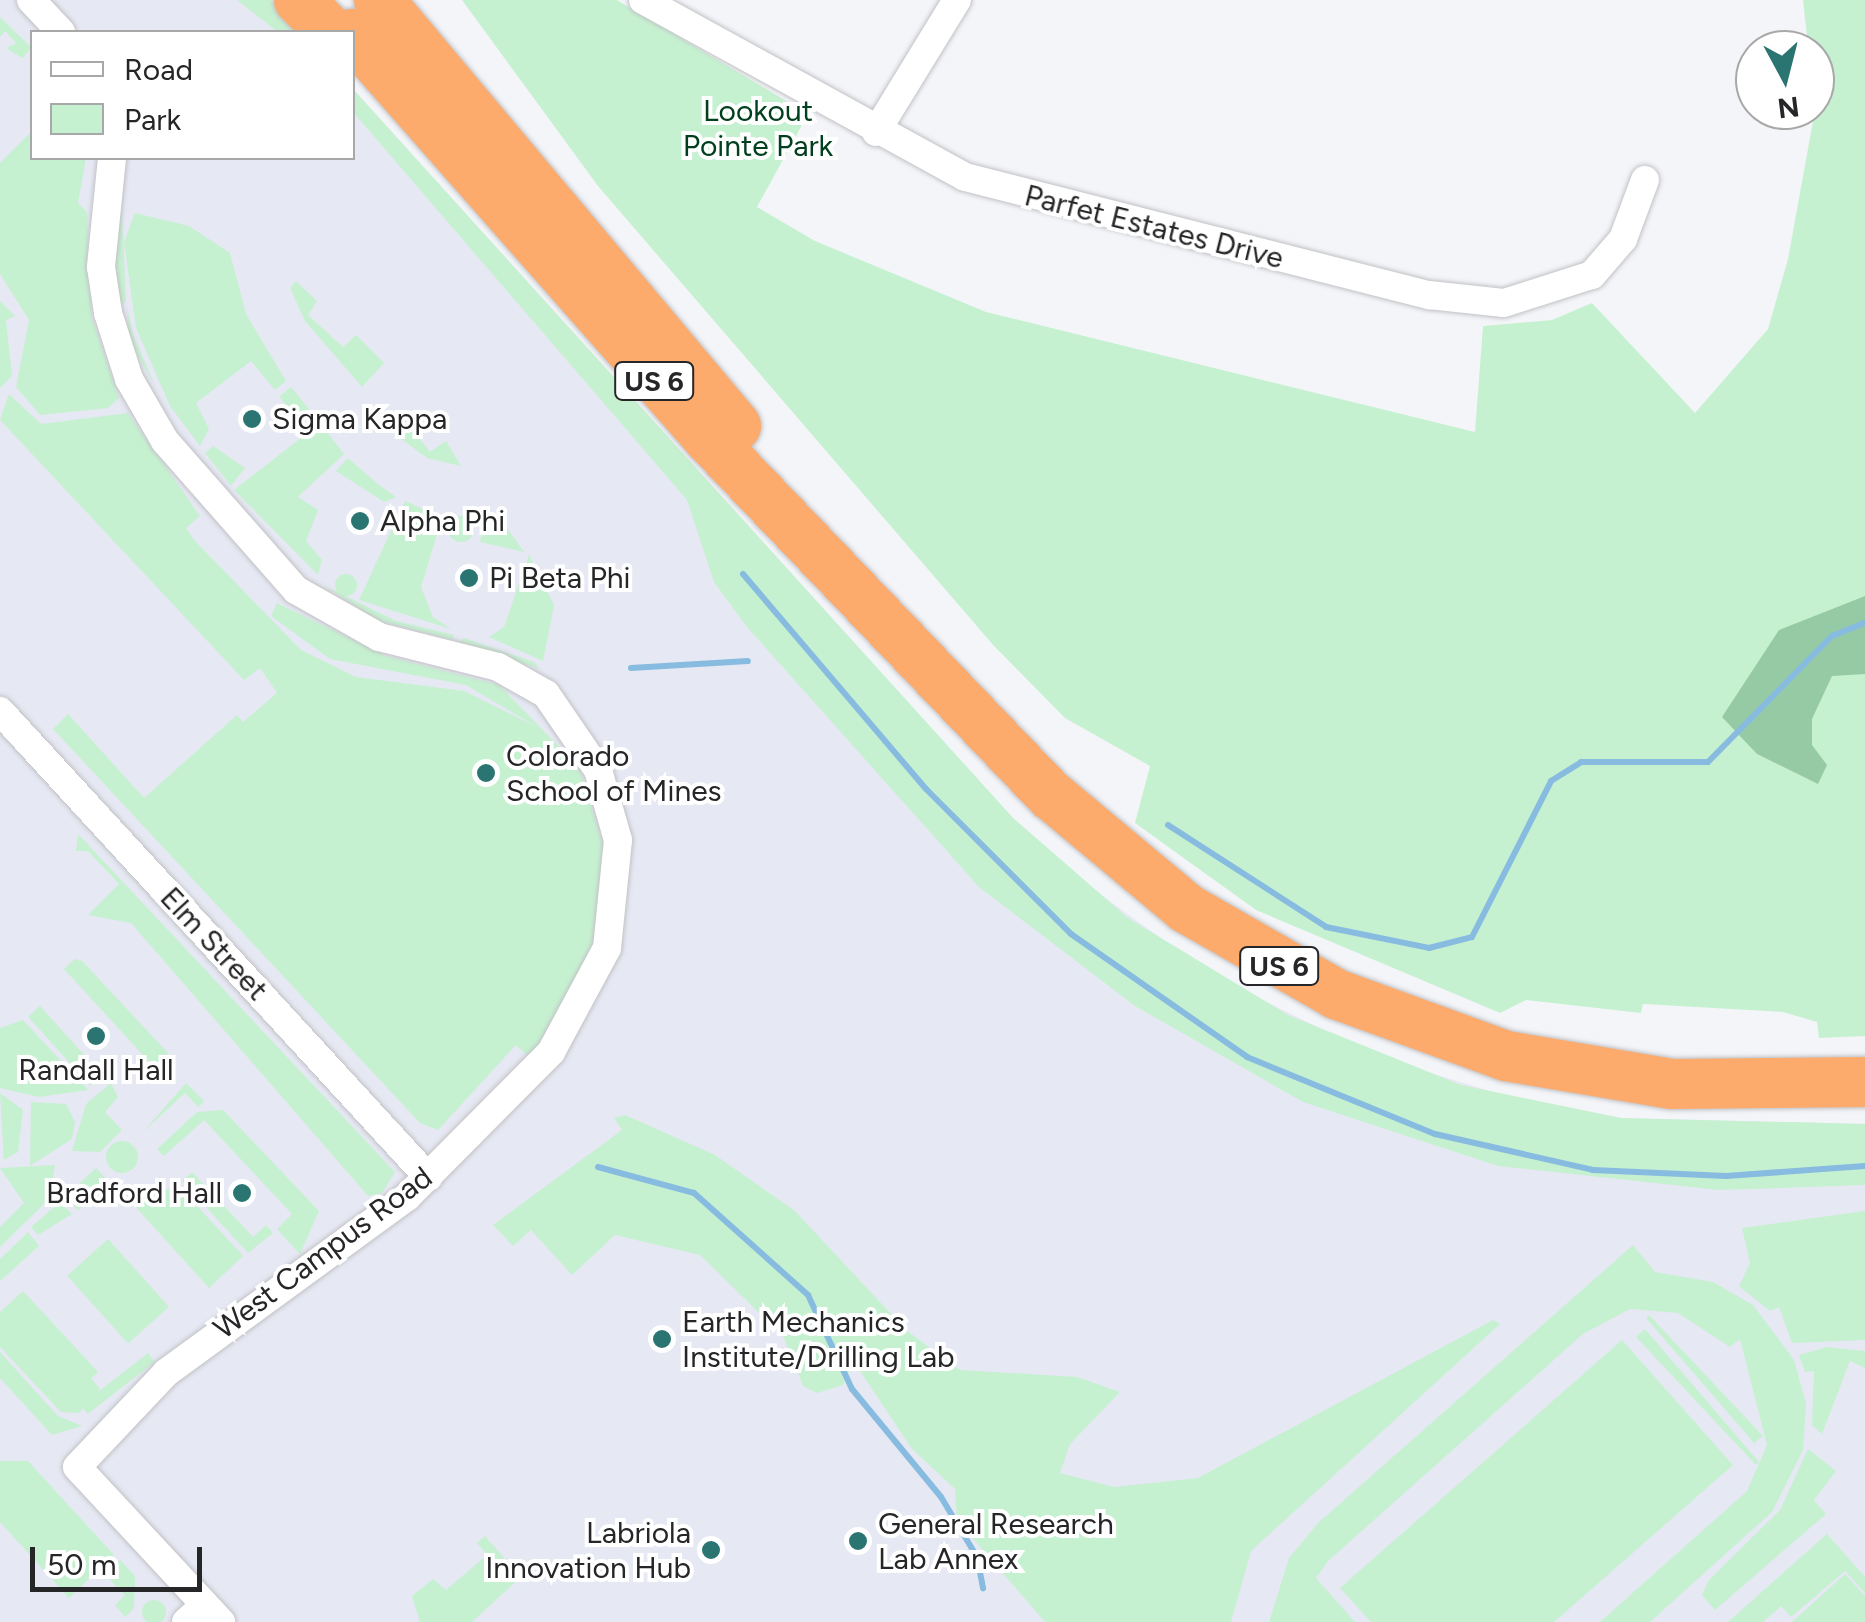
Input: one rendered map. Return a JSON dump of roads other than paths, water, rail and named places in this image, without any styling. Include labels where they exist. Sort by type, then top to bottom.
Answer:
[{"type":"highway","points":[[299,0],[329,30]]},
{"type":"highway","name":"US 6","points":[[323,0],[349,30]]},
{"type":"highway","name":"US 6","points":[[379,0],[610,270],[833,559]]},
{"type":"highway","points":[[414,0],[610,270]]},
{"type":"highway","name":"US 6","points":[[355,37],[653,380],[833,559],[1084,826],[1177,902],[1282,968],[1444,1038],[1554,1068],[1698,1086],[1865,1082]]},
{"type":"highway","points":[[355,57],[487,191]]},
{"type":"street","points":[[31,0],[59,30]]},
{"type":"street","name":"Parfet Estates Drive","points":[[642,0],[876,132],[965,177],[1054,205],[1429,296],[1504,304],[1592,275],[1624,239],[1646,180]]},
{"type":"street","points":[[876,132],[957,0]]},
{"type":"street","name":"West Campus Road","points":[[112,160],[101,266],[108,314],[165,441],[296,590],[379,636],[498,667],[546,694],[610,801],[618,865],[593,986],[551,1052],[428,1177],[166,1373],[77,1467],[204,1616]]},
{"type":"street","name":"Elm Street","points":[[0,711],[428,1177]]},
{"type":"waterway","points":[[743,574],[926,789],[1071,934],[1247,1057],[1435,1134],[1593,1170],[1726,1176],[1865,1166]]},
{"type":"waterway","points":[[1168,825],[1326,927],[1429,948],[1472,937],[1551,781],[1581,762],[1708,762],[1832,636],[1865,623]]},
{"type":"waterway","points":[[631,668],[748,661]]},
{"type":"waterway","points":[[598,1167],[694,1193],[808,1295],[852,1389],[941,1497],[977,1557],[983,1588]]},
{"type":"place","name":"Sigma Kappa","points":[[252,419]]},
{"type":"place","name":"Alpha Phi","points":[[360,521]]},
{"type":"place","name":"Pi Beta Phi","points":[[469,578]]},
{"type":"place","name":"Colorado School of Mines","points":[[486,773]]},
{"type":"place","name":"Randall Hall","points":[[96,1036]]},
{"type":"place","name":"Bradford Hall","points":[[242,1193]]},
{"type":"place","name":"Earth Mechanics Institute/Drilling Lab","points":[[662,1339]]},
{"type":"place","name":"General Research Lab Annex","points":[[858,1541]]},
{"type":"place","name":"Labriola Innovation Hub","points":[[711,1550]]},
{"type":"park label","name":"Lookout Pointe Park","points":[[758,128]]}]
